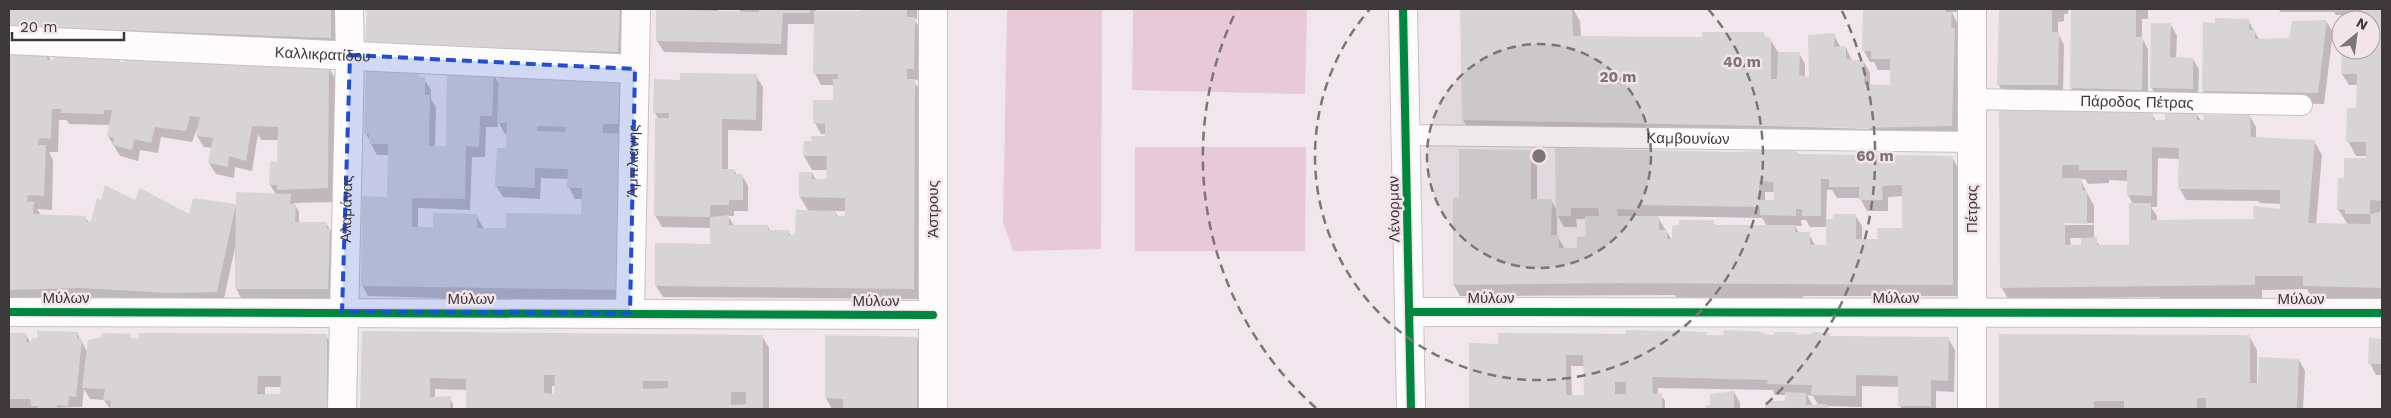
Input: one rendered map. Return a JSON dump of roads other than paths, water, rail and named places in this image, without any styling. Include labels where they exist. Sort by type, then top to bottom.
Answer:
[{"type":"street","name":"Αλαμάνας","points":[[342,409],[342,312],[350,55],[349,9]]},
{"type":"street","name":"Άμπλιανης","points":[[630,314],[636,9]]},
{"type":"street","name":"Άστρους","points":[[933,9],[933,409]]},
{"type":"street","name":"Λένορμαν","points":[[1403,9],[1411,409]]},
{"type":"street","name":"Πέτρας","points":[[1972,9],[1972,409]]},
{"type":"street","name":"Καλλικρατίδου","points":[[9,40],[635,69]]},
{"type":"street","name":"Μύλων","points":[[9,312],[933,315]]},
{"type":"street","name":"Μύλων","points":[[1409,312],[2382,313]]},
{"type":"lane","name":"Πάροδος Πέτρας","points":[[1972,99],[2302,105]]},
{"type":"lane","name":"Καμβουνίων","points":[[1406,135],[1972,142]]}]
